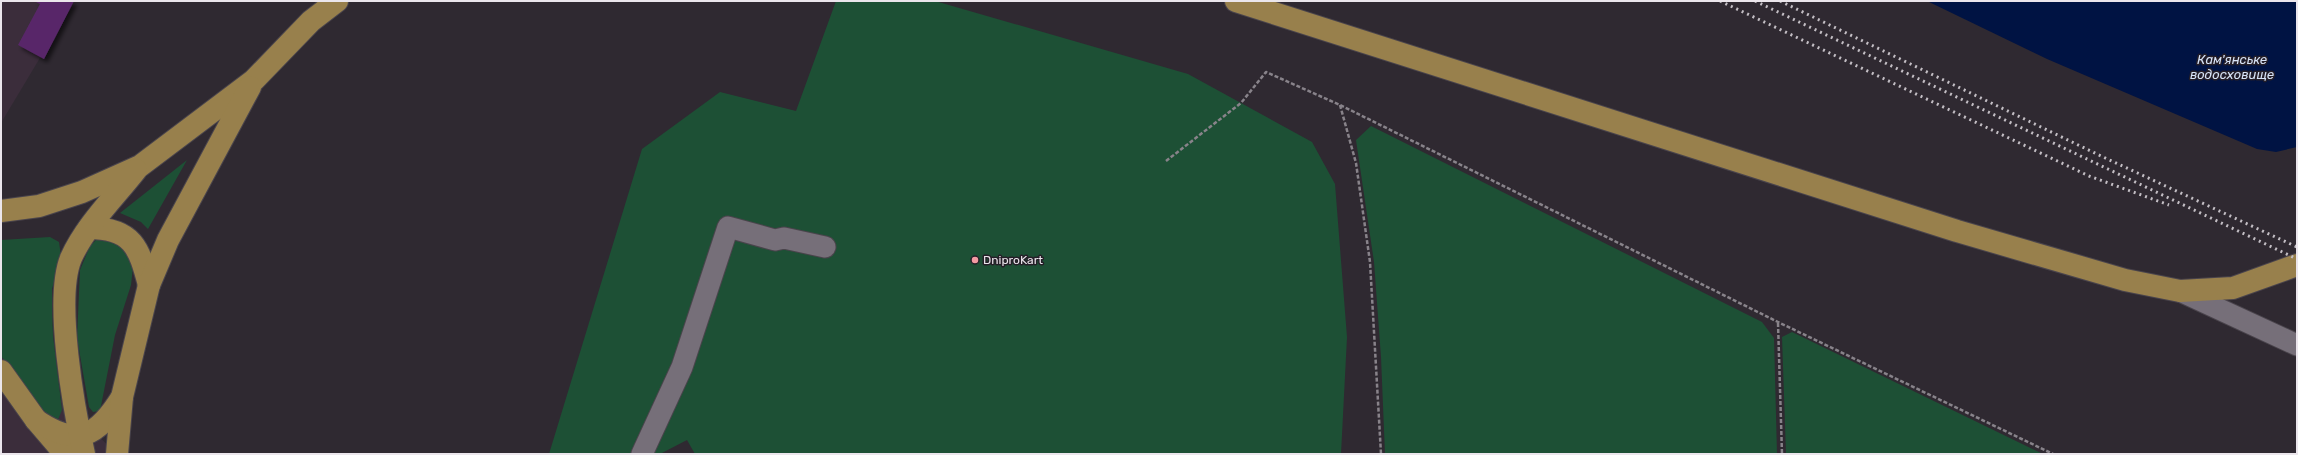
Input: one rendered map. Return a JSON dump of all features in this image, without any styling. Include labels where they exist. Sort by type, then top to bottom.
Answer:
[{"type":"main road","points":[[1,211],[39,206],[82,192],[140,166],[254,80],[311,21],[337,1]]},
{"type":"main road","points":[[1236,1],[1957,231],[2125,280],[2180,291],[2233,288],[2297,265]]},
{"type":"main road","points":[[117,454],[122,398],[149,286],[168,240],[254,80]]},
{"type":"main road","points":[[82,445],[67,351],[65,314],[66,287],[71,259],[88,228],[140,166]]},
{"type":"main road","points":[[88,228],[113,230],[128,237],[141,256],[149,286]]},
{"type":"main road","points":[[1,370],[36,420],[65,454]]},
{"type":"main road","points":[[82,445],[102,424],[122,398]]},
{"type":"main road","points":[[36,420],[61,435],[82,445]]},
{"type":"lane","points":[[642,454],[682,367],[728,227],[775,240],[784,238],[825,247]]},
{"type":"lane","points":[[2180,291],[2297,345]]},
{"type":"path","points":[[1166,161],[1241,103],[1266,72],[1340,105],[1778,322],[2053,454]]},
{"type":"path","points":[[1340,105],[1356,163],[1370,262],[1381,454]]},
{"type":"path","points":[[1778,322],[1782,454]]},
{"type":"shaded area","points":[[1,1],[74,1],[1,123]]},
{"type":"shaded area","points":[[1,343],[117,454],[1,454]]},
{"type":"green space","name":"DniproKart","points":[[836,1],[935,1],[1188,74],[1312,142],[1335,184],[1347,337],[1341,454],[695,454],[687,440],[660,454],[549,454],[642,149],[720,92],[796,111]]},
{"type":"green space","points":[[1371,126],[1762,322],[1774,338],[1777,454],[1385,454],[1381,357],[1374,262],[1356,140]]},
{"type":"green space","points":[[187,160],[148,229],[141,222],[120,213]]},
{"type":"green space","points":[[50,237],[59,242],[61,256],[52,289],[53,336],[62,410],[57,422],[48,419],[1,356],[1,240]]},
{"type":"green space","points":[[108,239],[123,243],[133,267],[131,285],[115,335],[100,411],[93,412],[89,407],[77,338],[80,270],[90,246],[96,240]]},
{"type":"green space","points":[[1792,332],[2043,454],[1786,454],[1782,337]]},
{"type":"water","name":"Кам'янське водосховище","points":[[1927,1],[2297,1],[2297,147],[2276,152],[2257,149],[2047,59]]},
{"type":"building","points":[[34,1],[74,1],[44,59],[18,45],[40,4]]},
{"type":"railway","points":[[1720,1],[2089,176],[2169,205]]},
{"type":"railway","points":[[1755,1],[2297,259]]},
{"type":"railway","points":[[1780,1],[2101,156],[2297,247]]},
{"type":"place","name":"DniproKart","points":[[975,260]]}]
